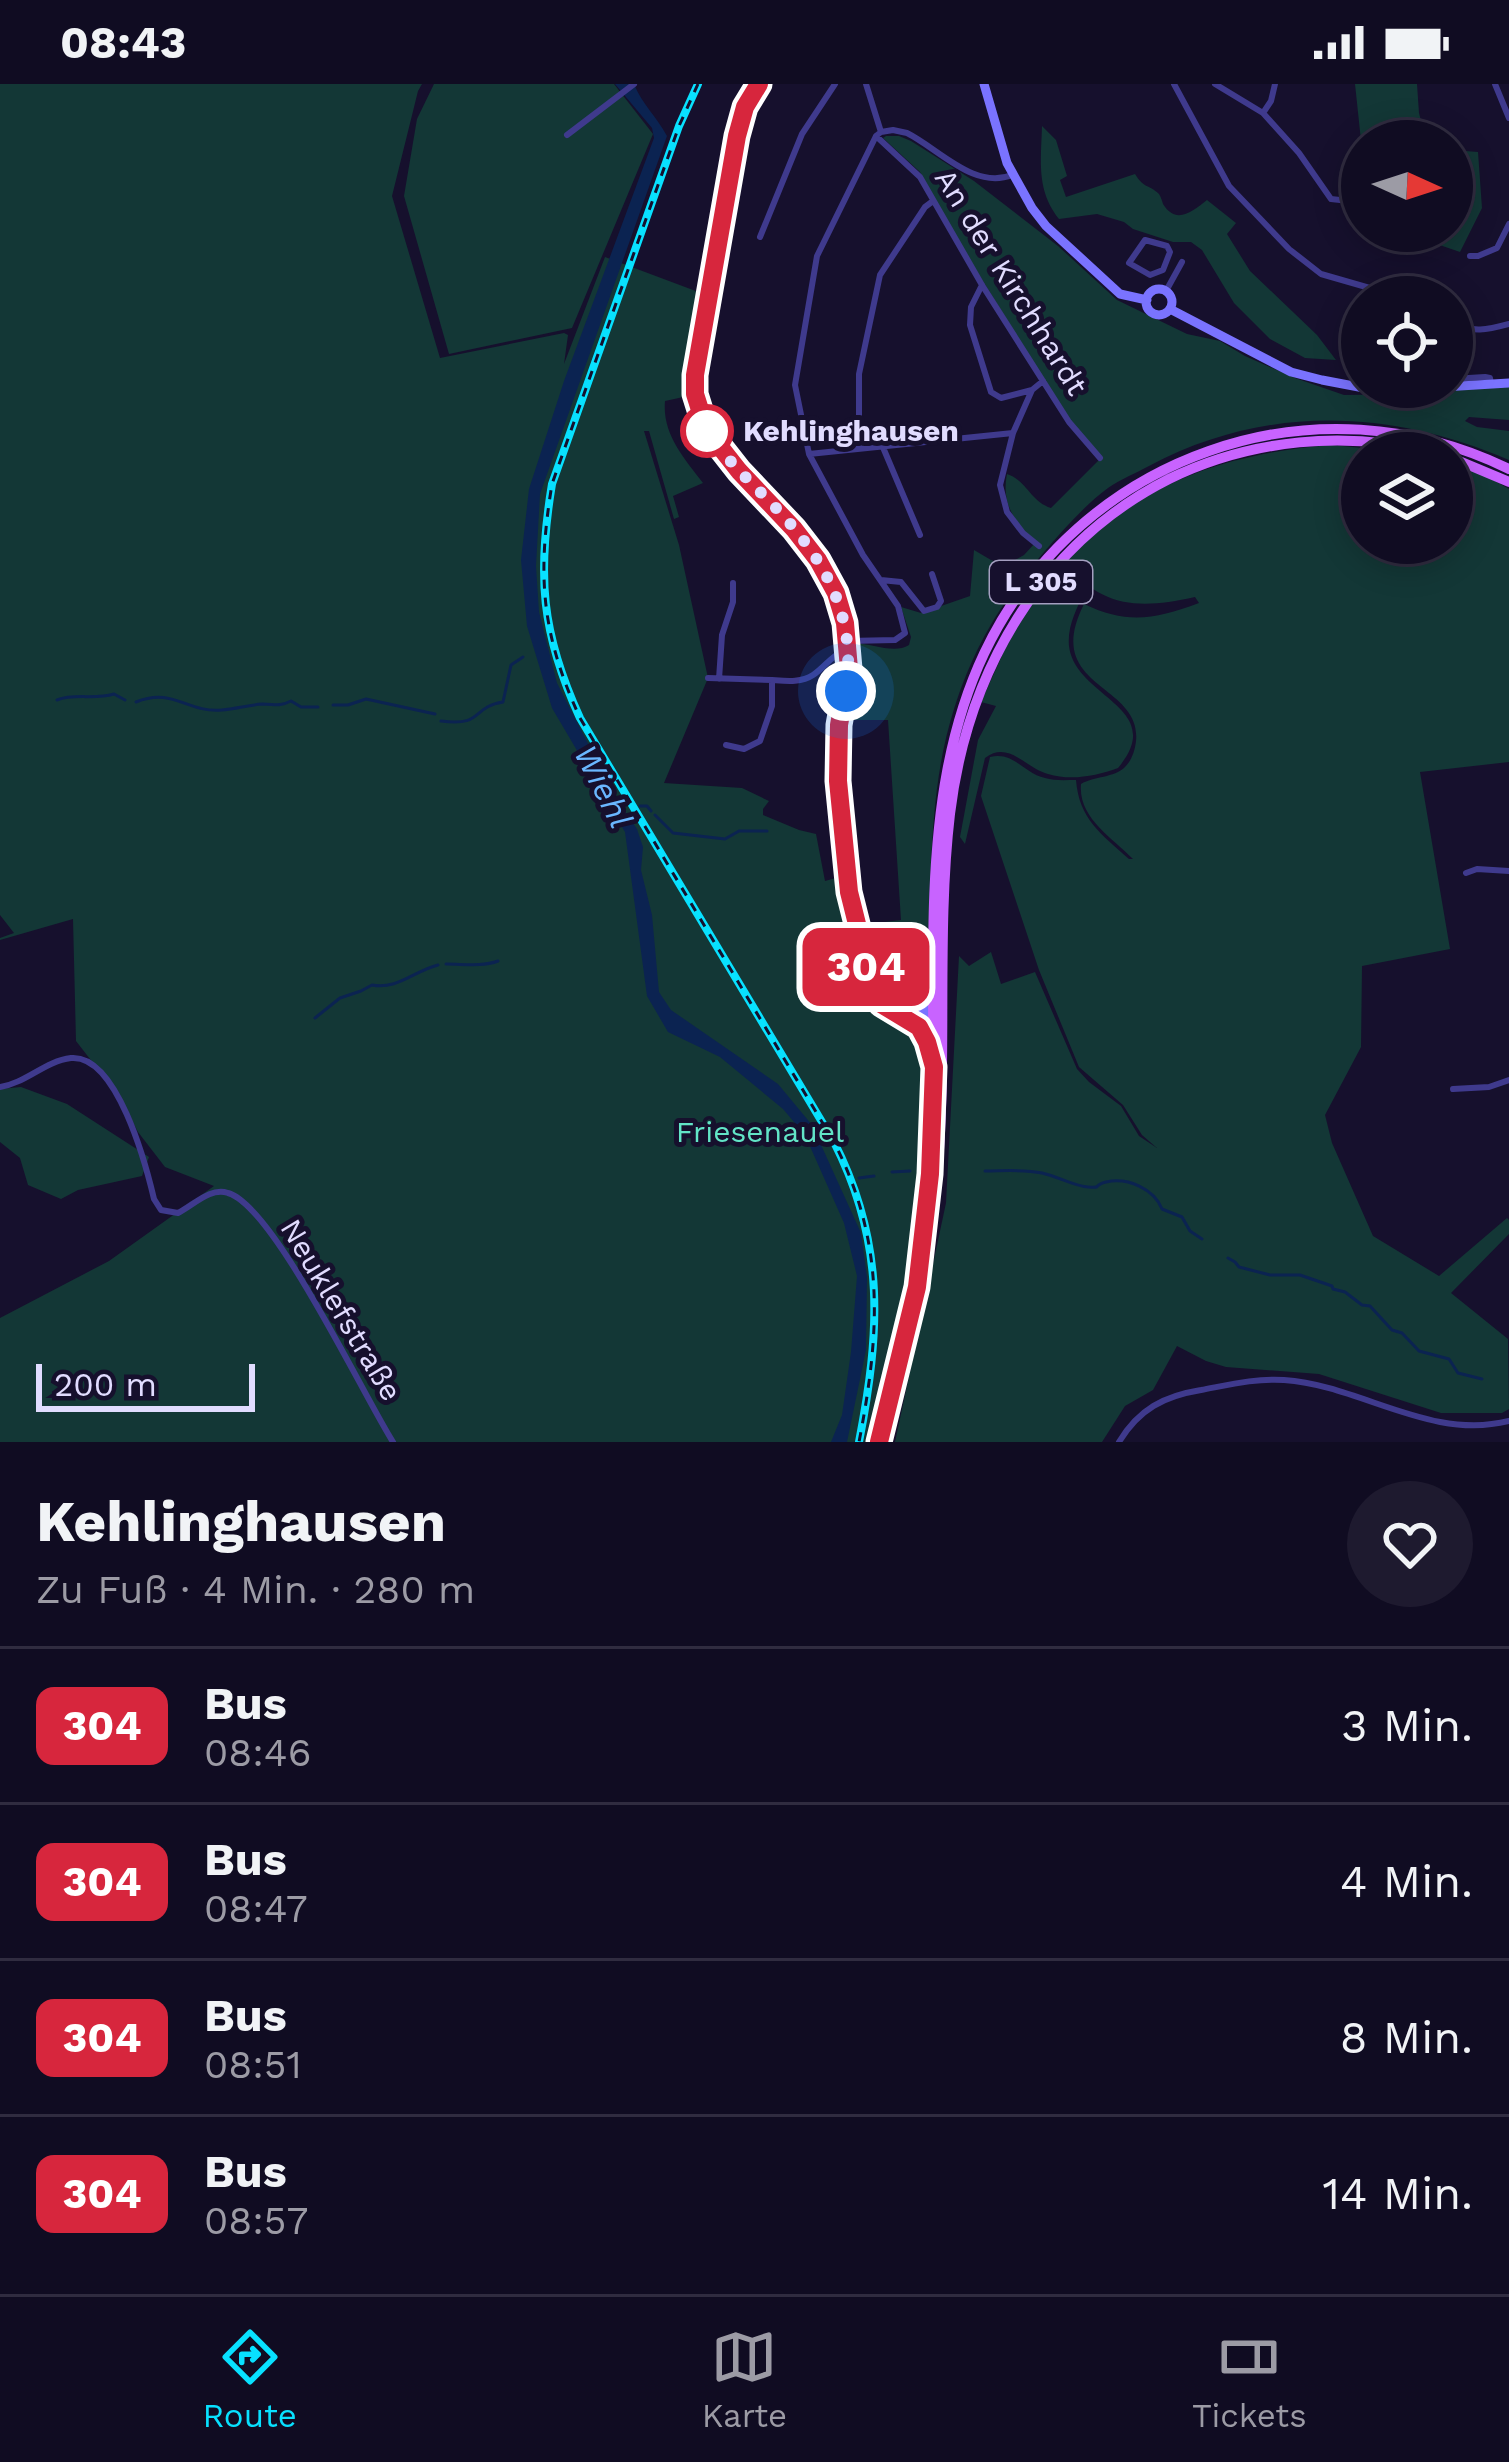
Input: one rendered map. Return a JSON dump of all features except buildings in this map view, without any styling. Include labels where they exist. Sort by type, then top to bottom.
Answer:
[{"type":"main road","points":[[759,84],[745,107],[737,136],[695,394],[702,422],[714,442],[794,529],[836,593],[848,641],[849,669],[837,754],[854,908],[878,999],[922,1032],[934,1067]]},
{"type":"main road","points":[[984,84],[1012,175],[1046,226],[1120,294],[1147,300]]},
{"type":"main road","points":[[1154,290],[1166,291],[1172,298],[1170,309],[1154,314],[1147,300],[1154,290]]},
{"type":"main road","points":[[1170,309],[1291,372],[1322,380],[1396,390],[1509,383]]},
{"type":"main road","name":"L 305","points":[[934,1012],[933,905],[940,815],[964,703],[990,640],[1011,605],[1078,528],[1162,471],[1219,447],[1280,433],[1343,429],[1406,435],[1466,451],[1509,469]]},
{"type":"main road","name":"L 305","points":[[943,1028],[949,834],[962,752],[980,694],[1024,605],[1060,559],[1090,531],[1178,475],[1277,445],[1341,440]]},
{"type":"main road","points":[[1473,467],[1509,482]]},
{"type":"main road","points":[[897,1010],[921,995],[934,963]]},
{"type":"main road","points":[[897,1010],[924,1016],[943,1000]]},
{"type":"main road","points":[[879,1442],[935,1195],[943,1028],[934,1012]]},
{"type":"main road","points":[[917,1287],[930,1174],[934,1012]]},
{"type":"street","points":[[760,237],[802,134],[835,84]]},
{"type":"street","points":[[708,677],[798,681],[811,677],[844,650],[848,641],[896,640],[905,633],[898,607],[863,555],[809,454],[795,386],[818,256],[879,134],[866,84]]},
{"type":"street","points":[[1174,84],[1221,174],[1260,221],[1322,274],[1341,280]]},
{"type":"street","points":[[1215,84],[1263,113],[1331,199],[1341,200]]},
{"type":"street","points":[[1263,113],[1275,84]]},
{"type":"street","points":[[1495,84],[1509,118]]},
{"type":"street","points":[[567,135],[633,85]]},
{"type":"street","points":[[879,134],[907,133],[977,177],[994,180],[1012,175]]},
{"type":"street","name":"An der Kirchhardt","points":[[879,134],[920,177],[1069,422],[1100,458]]},
{"type":"street","points":[[860,447],[859,374],[880,275],[933,201]]},
{"type":"street","points":[[1470,256],[1494,250],[1509,224]]},
{"type":"street","points":[[1145,240],[1167,246],[1170,252],[1162,270],[1150,275],[1129,263],[1145,240]]},
{"type":"street","points":[[1166,291],[1182,262]]},
{"type":"street","points":[[982,284],[971,307],[970,325],[992,392],[1001,398],[1032,390],[1043,381]]},
{"type":"street","points":[[1473,330],[1509,324]]},
{"type":"street","points":[[1473,378],[1490,378],[1491,386]]},
{"type":"street","points":[[1032,390],[1013,433],[1000,485],[1007,512],[1039,546]]},
{"type":"street","points":[[809,454],[1013,433]]},
{"type":"street","points":[[882,445],[920,535]]},
{"type":"street","points":[[881,580],[901,582],[924,611],[941,601],[932,574]]},
{"type":"street","points":[[719,679],[733,583]]},
{"type":"street","points":[[726,745],[744,749],[760,741],[772,706],[772,680]]},
{"type":"street","points":[[1466,873],[1509,871]]},
{"type":"street","name":"Neuklefstraße","points":[[0,1087],[67,1059],[85,1060],[97,1067],[130,1122],[160,1210],[178,1213],[215,1191],[242,1201],[312,1296],[393,1442]]},
{"type":"street","points":[[1453,1089],[1489,1087],[1509,1080]]},
{"type":"street","points":[[1119,1442],[1130,1423],[1152,1404],[1182,1393],[1254,1381],[1287,1380],[1324,1388],[1430,1420],[1472,1426],[1509,1421]]},
{"type":"green space","name":"Friesenauel","points":[[0,84],[422,84],[392,196],[440,358],[564,333],[568,335],[564,364],[605,257],[701,293],[688,396],[665,401],[665,413],[676,445],[703,483],[673,496],[679,517],[674,519],[649,431],[644,431],[679,545],[708,678],[664,783],[742,788],[769,801],[763,815],[816,834],[825,881],[843,876],[866,990],[874,1007],[914,1030],[923,1046],[919,1218],[909,1295],[866,1442],[0,1442],[0,1318],[109,1261],[214,1186],[165,1167],[76,1041],[73,919],[0,940],[14,933],[0,915]]},
{"type":"green space","points":[[434,84],[614,84],[653,134],[572,328],[449,354],[404,196],[417,119]]},
{"type":"green space","points":[[1355,84],[1417,84],[1421,120],[1359,120]]},
{"type":"green space","points":[[1042,126],[1056,140],[1067,176],[1060,180],[1066,197],[1135,174],[1159,194],[1173,214],[1190,212],[1207,200],[1236,223],[1227,234],[1250,271],[1317,335],[1336,360],[1305,358],[1270,339],[1234,303],[1202,250],[1191,242],[1173,242],[1097,214],[1059,219],[1043,186]]},
{"type":"green space","points":[[899,136],[911,141],[974,181],[1058,246],[1117,300],[1187,334],[1220,341],[1295,378],[1341,394],[1341,408],[1473,408],[1473,388],[1509,385],[1509,420],[1469,417],[1465,421],[1509,431],[1509,460],[1473,446],[1473,432],[1423,432],[1373,423],[1283,423],[1193,446],[1118,482],[1083,510],[1002,607],[962,686],[939,776],[926,980],[911,998],[894,1004],[885,1000],[872,977],[861,925],[901,920],[888,720],[845,720],[853,646],[897,649],[909,645],[911,637],[901,607],[921,613],[970,596],[974,550],[1006,565],[1035,543],[1011,512],[1007,474],[1051,508],[1101,458],[1068,418],[920,172],[883,138]]},
{"type":"green space","points":[[1473,152],[1478,152],[1482,208],[1473,226]]},
{"type":"green space","points":[[1341,446],[1341,564],[1473,564],[1473,470],[1509,489],[1509,762],[1420,772],[1450,949],[1362,966],[1361,1047],[1325,1115],[1332,1143],[1373,1236],[1439,1276],[1509,1220],[1509,1234],[1451,1293],[1508,1339],[1509,1409],[1441,1413],[1319,1374],[1226,1367],[1177,1346],[1153,1390],[1125,1406],[1102,1442],[895,1442],[946,1203],[959,956],[969,966],[991,952],[1001,984],[1035,972],[1077,1069],[1121,1106],[1139,1136],[1157,1148],[1142,1135],[1123,1105],[1079,1067],[1039,970],[981,796],[990,757],[1006,757],[1049,779],[1076,780],[1093,825],[1133,859],[1091,817],[1081,784],[1120,771],[1127,764],[1136,744],[1134,722],[1083,669],[1075,653],[1074,632],[1084,604],[1114,615],[1141,617],[1199,603],[1195,597],[1124,602],[1094,589],[1064,563],[1100,529],[1163,488],[1217,466],[1274,452]]},
{"type":"green space","points":[[1059,569],[1084,592],[1070,632],[1075,664],[1126,716],[1133,731],[1131,747],[1118,768],[1074,777],[1048,774],[1002,752],[985,758],[965,844],[960,837],[978,740],[996,706],[981,702],[1015,627]]},
{"type":"green space","points":[[21,1087],[67,1104],[149,1157],[142,1176],[78,1190],[61,1199],[28,1185],[20,1158],[0,1142],[0,1089]]},
{"type":"water","name":"Wiehl","points":[[615,84],[634,84],[667,136],[540,494],[539,612],[557,683],[643,847],[641,870],[652,915],[659,992],[671,1010],[778,1084],[812,1125],[861,1233],[867,1277],[866,1350],[847,1442],[831,1442],[842,1415],[857,1276],[844,1223],[805,1135],[783,1109],[720,1057],[668,1032],[647,996],[625,832],[552,708],[527,626],[521,560],[529,489],[654,138],[652,128]]},
{"type":"waterway","points":[[441,721],[471,719],[503,702],[511,665],[523,657]]},
{"type":"waterway","points":[[57,700],[114,694],[125,700]]},
{"type":"waterway","points":[[136,702],[160,697],[210,710],[291,701],[301,707],[318,707]]},
{"type":"waterway","points":[[333,705],[366,699],[435,714]]},
{"type":"waterway","name":"Wiehl","points":[[640,806],[651,811]]},
{"type":"waterway","name":"Wiehl","points":[[655,815],[673,833],[725,839],[739,831],[767,831]]},
{"type":"waterway","points":[[446,964],[498,961]]},
{"type":"waterway","points":[[315,1018],[340,998],[438,965]]},
{"type":"waterway","points":[[892,1172],[910,1171]]},
{"type":"waterway","points":[[985,1171],[1048,1174],[1088,1187],[1131,1183],[1147,1190],[1162,1209],[1182,1217],[1202,1239]]},
{"type":"waterway","points":[[859,1178],[874,1176]]},
{"type":"waterway","points":[[1228,1258],[1239,1267],[1270,1275],[1300,1275],[1345,1292],[1370,1306],[1419,1351],[1449,1359],[1458,1373],[1482,1379]]},
{"type":"railway","points":[[698,84],[552,484],[545,547],[546,603],[557,658],[580,718],[834,1142],[851,1180],[863,1217],[874,1289],[871,1363],[859,1442]]},
{"type":"bus line","name":"304","points":[[759,84],[745,107],[737,136],[695,394],[702,422],[714,442],[794,529],[836,593],[848,641],[849,669],[837,754],[849,892],[874,992],[881,1004],[919,1027],[934,1067],[930,1174],[917,1287],[879,1442]]},
{"type":"place","name":"Kehlinghausen","points":[[707,431]]},
{"type":"route","points":[[707,431],[794,529],[836,593],[848,641],[846,691]]}]
